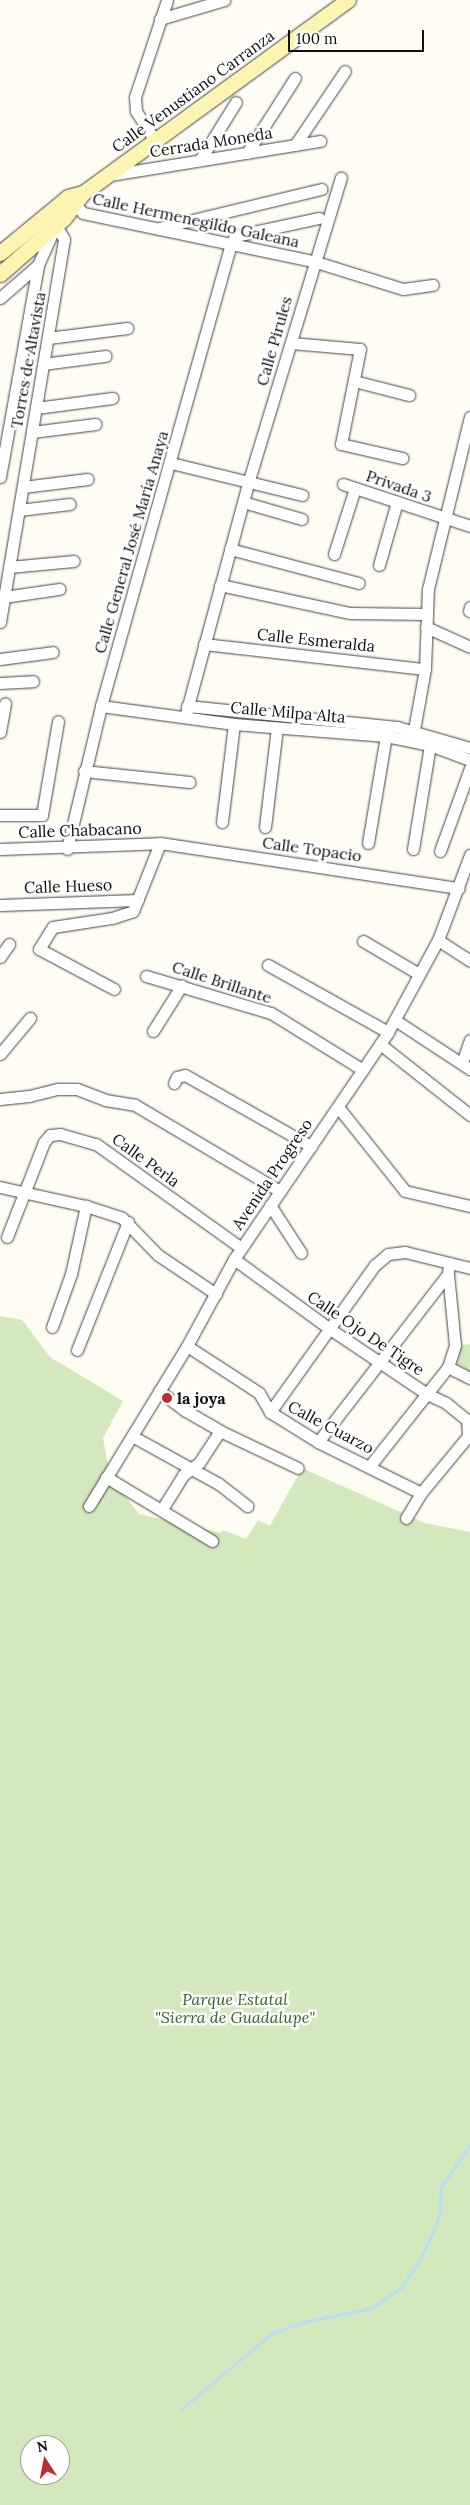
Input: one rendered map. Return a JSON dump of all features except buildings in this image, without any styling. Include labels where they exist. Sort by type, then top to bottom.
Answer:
[{"type":"street","points":[[154,139],[136,111],[135,97],[167,0]]},
{"type":"street","points":[[160,19],[224,0]]},
{"type":"street","name":"Calle Venustiano Carranza","points":[[0,253],[154,139],[348,0]]},
{"type":"street","points":[[295,145],[345,71]]},
{"type":"street","points":[[247,153],[295,78]]},
{"type":"street","points":[[200,160],[236,102]]},
{"type":"street","name":"Cerrada Moneda","points":[[106,175],[320,141]]},
{"type":"street","name":"Calle Pirules","points":[[186,712],[249,480],[291,343],[313,261],[341,178]]},
{"type":"street","points":[[157,228],[321,189]]},
{"type":"street","name":"Calle Venustiano Carranza","points":[[0,274],[56,225],[75,198]]},
{"type":"street","name":"Calle Hermenegildo Galeana","points":[[75,198],[83,213],[157,228],[230,246],[313,261]]},
{"type":"street","points":[[230,246],[235,236],[318,218]]},
{"type":"street","points":[[0,477],[38,265],[56,225]]},
{"type":"street","name":"Torres de Altavista","points":[[0,622],[64,239],[56,225]]},
{"type":"street","name":"Calle General José María Anaya","points":[[68,849],[84,771],[101,706],[171,463],[230,246]]},
{"type":"street","points":[[313,261],[403,289],[433,285]]},
{"type":"street","points":[[0,298],[38,265]]},
{"type":"street","points":[[48,338],[127,328]]},
{"type":"street","points":[[291,343],[357,346],[360,354],[341,444],[402,458]]},
{"type":"street","points":[[44,364],[105,356]]},
{"type":"street","points":[[354,381],[409,395]]},
{"type":"street","points":[[36,408],[112,398]]},
{"type":"street","points":[[414,730],[425,669],[428,589],[470,416]]},
{"type":"street","points":[[32,432],[95,424]]},
{"type":"street","points":[[171,463],[302,494]]},
{"type":"street","points":[[23,487],[88,479]]},
{"type":"street","name":"Privada 3","points":[[343,484],[470,526]]},
{"type":"street","points":[[334,554],[355,488]]},
{"type":"street","points":[[243,502],[302,519]]},
{"type":"street","points":[[379,565],[397,502]]},
{"type":"street","points":[[19,510],[70,504]]},
{"type":"street","points":[[230,549],[359,583]]},
{"type":"street","points":[[9,567],[74,561]]},
{"type":"street","name":"Calle Esmeralda","points":[[220,585],[350,613],[427,614]]},
{"type":"street","points":[[4,596],[59,589]]},
{"type":"street","points":[[426,627],[470,647]]},
{"type":"street","name":"Calle Esmeralda","points":[[204,644],[425,669]]},
{"type":"street","points":[[0,659],[53,652]]},
{"type":"street","points":[[0,683],[33,681]]},
{"type":"street","points":[[0,732],[5,703]]},
{"type":"street","name":"Calle Milpa Alta","points":[[101,706],[414,730],[470,748]]},
{"type":"street","name":"Calle Milpa Alta","points":[[186,712],[234,724],[386,736],[430,745],[470,760]]},
{"type":"street","points":[[0,815],[42,815],[58,721]]},
{"type":"street","points":[[222,822],[234,724]]},
{"type":"street","points":[[265,827],[277,728]]},
{"type":"street","points":[[368,843],[386,736]]},
{"type":"street","points":[[413,849],[430,745]]},
{"type":"street","points":[[440,851],[470,768]]},
{"type":"street","points":[[84,771],[189,782]]},
{"type":"street","points":[[114,988],[39,949],[53,927],[127,915],[133,911],[160,843]]},
{"type":"street","name":"Calle Chabacano","points":[[0,849],[68,849],[160,843]]},
{"type":"street","name":"Calle Topacio","points":[[160,843],[459,888]]},
{"type":"street","name":"Avenida Progreso","points":[[89,1506],[187,1346],[234,1259],[388,1032],[438,940],[470,855]]},
{"type":"street","name":"Calle Hueso","points":[[0,905],[138,900]]},
{"type":"street","points":[[438,940],[470,961]]},
{"type":"street","points":[[363,941],[420,974]]},
{"type":"street","points":[[0,956],[9,944]]},
{"type":"street","points":[[268,965],[388,1032]]},
{"type":"street","name":"Calle Brillante","points":[[146,976],[182,985],[270,1013],[363,1070]]},
{"type":"street","points":[[153,1031],[182,985]]},
{"type":"street","points":[[0,1054],[30,1018]]},
{"type":"street","points":[[394,1020],[466,1066],[470,1040]]},
{"type":"street","points":[[380,1044],[470,1115]]},
{"type":"street","points":[[174,1083],[177,1077],[185,1076],[311,1146]]},
{"type":"street","points":[[0,1099],[29,1096],[58,1089],[77,1089],[104,1100],[135,1105],[280,1191]]},
{"type":"street","points":[[338,1107],[405,1191],[470,1206]]},
{"type":"street","name":"Calle Perla","points":[[23,1190],[50,1135],[69,1136],[96,1144],[241,1248]]},
{"type":"street","points":[[0,1187],[23,1190],[86,1206],[128,1222],[158,1255],[216,1294]]},
{"type":"street","points":[[7,1237],[23,1190]]},
{"type":"street","points":[[52,1326],[71,1274],[86,1206]]},
{"type":"street","points":[[270,1206],[301,1253]]},
{"type":"street","points":[[77,1350],[128,1222]]},
{"type":"street","points":[[270,1412],[375,1265],[388,1254],[405,1252],[449,1268],[470,1268]]},
{"type":"street","name":"Calle Ojo De Tigre","points":[[234,1259],[330,1329],[427,1394],[446,1403],[467,1420],[469,1436]]},
{"type":"street","points":[[318,1442],[449,1268]]},
{"type":"street","points":[[369,1466],[448,1367],[455,1345],[449,1268]]},
{"type":"street","name":"Calle Cuarzo","points":[[187,1346],[259,1393],[270,1412],[318,1442],[420,1493]]},
{"type":"street","points":[[448,1367],[470,1378]]},
{"type":"street","points":[[159,1391],[186,1411],[220,1431],[241,1438],[298,1468]]},
{"type":"street","points":[[162,1509],[184,1475],[199,1464],[220,1431]]},
{"type":"street","points":[[132,1436],[219,1484],[247,1506]]},
{"type":"street","points":[[406,1518],[420,1493],[469,1436]]},
{"type":"street","points":[[106,1477],[162,1509],[212,1541]]},
{"type":"green space","name":"Parque Estatal \"Sierra de Guadalupe\"","points":[[0,1316],[22,1320],[50,1357],[123,1401],[103,1438],[110,1476],[139,1514],[221,1533],[223,1530],[246,1539],[258,1520],[270,1526],[302,1468],[425,1523],[470,1532],[470,2505],[0,2505]]},
{"type":"green space","points":[[470,1344],[470,1371],[457,1364],[461,1345]]},
{"type":"waterway","points":[[182,2409],[271,2334],[299,2323],[372,2308],[402,2287],[420,2259],[434,2230],[440,2211],[441,2187],[470,2145]]},
{"type":"place","name":"la joya","points":[[167,1398]]}]
